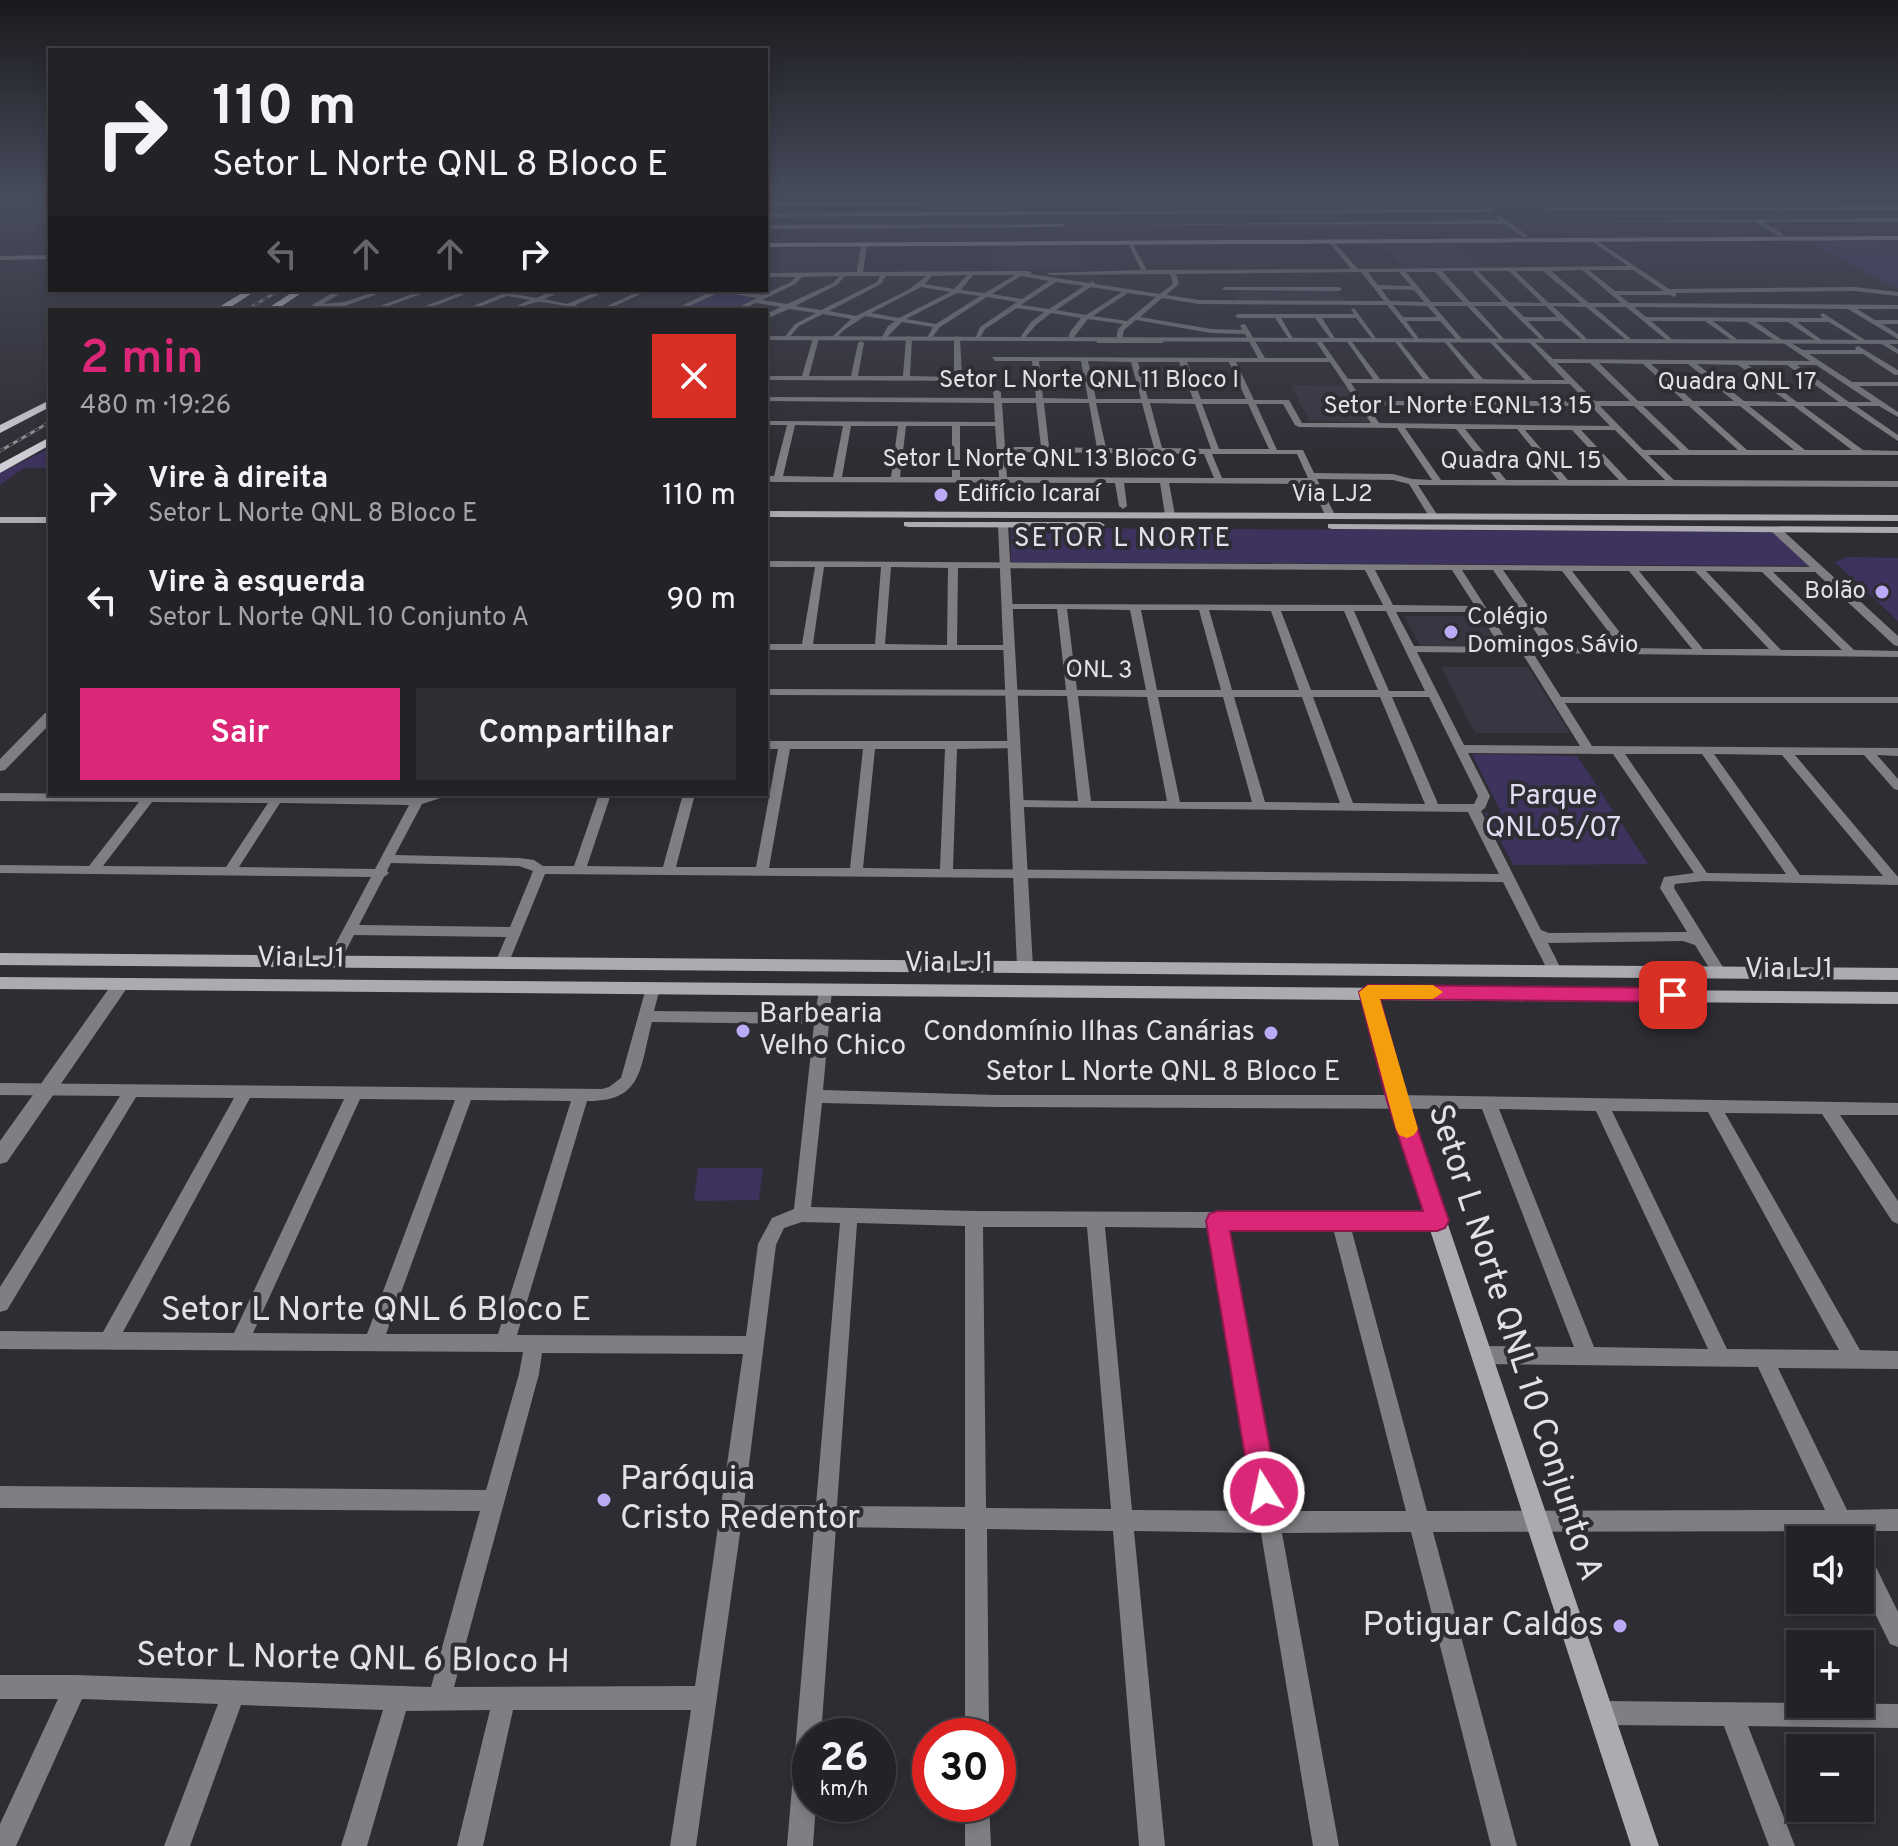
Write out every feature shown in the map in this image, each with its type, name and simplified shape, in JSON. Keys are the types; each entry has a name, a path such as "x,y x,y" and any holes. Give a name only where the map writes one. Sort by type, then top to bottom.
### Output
{"main road":[{"path":"222,308 250,292"},
{"path":"231,303 256,292"},
{"path":"273,308 299,292"},
{"path":"0,430 48,404"},
{"path":"0,469 48,443"},
{"path":"0,509 48,510"},
{"name":"Via LJ2","path":"768,514 826,519 1614,522 1871,518 1898,529"},
{"name":"Via LJ2","path":"843,519 1003,525 1330,515 1601,517 1625,528 1775,529 1885,524 1898,518"},
{"name":"Via LJ2","path":"768,524 826,519"},
{"path":"0,520 48,520"},
{"name":"Via LJ1","path":"0,959 1898,974"},
{"path":"1154,968 1159,970 1161,977 1154,991"},
{"path":"1190,968 1185,971 1184,977 1193,992"},
{"path":"1792,973 1801,977 1804,983 1804,990 1797,996"},
{"path":"1831,973 1825,976 1828,982 1843,996"},
{"name":"Via LJ1","path":"0,983 1898,998"},
{"name":"Setor L Norte QNL 10 Conjunto A","path":"1368,992 1397,1101 1645,1846"}],"street":[{"path":"740,308 791,284"},
{"path":"768,316 835,284"},
{"path":"787,338 797,325 877,284"},
{"path":"885,284 890,285"},
{"path":"883,338 890,327 961,284"},
{"path":"930,338 937,326 1006,284"},
{"path":"977,338 982,328 1043,284"},
{"path":"1083,284 1159,298 1231,303 1898,307"},
{"path":"1071,339 1074,327 1133,284"},
{"path":"1119,339 1119,333 1130,321 1176,284"},
{"path":"1221,284 1263,360"},
{"path":"1259,284 1262,289"},
{"path":"1298,284 1301,289"},
{"path":"1336,284 1376,340"},
{"path":"1373,284 1417,340"},
{"path":"1412,284 1460,340"},
{"path":"1450,284 1502,340"},
{"path":"1488,284 1543,340"},
{"path":"1525,284 1586,341"},
{"path":"1563,284 1630,341"},
{"path":"1602,284 1671,341"},
{"path":"1658,284 1736,341"},
{"path":"834,338 838,331 861,316 919,285 988,295 1089,317 1291,340 1882,342 1898,339"},
{"path":"1022,339 1027,328 1089,286"},
{"path":"900,287 911,289"},
{"path":"1376,287 1415,288"},
{"path":"1491,287 1504,288"},
{"path":"1516,288 1529,288"},
{"path":"1224,289 1339,289"},
{"path":"1609,290 1820,289 1898,294"},
{"path":"1820,289 1898,339"},
{"path":"1782,290 1865,342"},
{"path":"1857,290 1898,313"},
{"path":"312,308 339,292"},
{"path":"312,308 345,304 380,292"},
{"path":"378,308 423,292"},
{"path":"423,308 466,292"},
{"path":"473,292 496,298"},
{"path":"471,308 511,292"},
{"path":"516,308 557,292"},
{"path":"506,294 574,308 602,292"},
{"path":"606,308 642,292"},
{"path":"680,308 716,292"},
{"path":"739,292 763,297"},
{"path":"1830,296 1868,296"},
{"path":"755,301 823,313 937,326"},
{"path":"1189,310 1199,302"},
{"path":"1238,316 1358,316"},
{"path":"1277,316 1291,340"},
{"path":"1317,316 1333,340"},
{"path":"1099,339 1099,342 1161,342 1170,325 1180,317"},
{"path":"1401,319 1441,319"},
{"path":"1523,319 1563,319"},
{"path":"1645,319 1830,320"},
{"path":"1748,320 1898,415"},
{"path":"1789,320 1821,342"},
{"path":"1874,322 1898,322"},
{"path":"768,339 1162,339 1248,336"},
{"path":"805,378 816,338"},
{"path":"906,379 909,338"},
{"path":"957,338 958,379"},
{"path":"995,338 1003,479"},
{"path":"1318,340 1377,426"},
{"path":"1349,340 1378,381"},
{"path":"1397,340 1428,381"},
{"path":"1446,340 1481,382"},
{"path":"1491,340 1531,382"},
{"path":"1530,340 1671,482 1898,484"},
{"path":"1849,342 1898,373"},
{"path":"1882,342 1898,352"},
{"path":"854,378 861,343"},
{"name":"Setor L Norte EQNL 13 15","path":"1258,351 1327,351"},
{"path":"1802,352 1865,352"},
{"name":"Setor L Norte EQNL 13 15","path":"995,359 1333,360"},
{"path":"1035,359 1045,450"},
{"path":"1182,359 1198,401 1219,481"},
{"path":"1084,360 1102,450"},
{"path":"1134,360 1159,451"},
{"path":"1232,360 1274,452"},
{"name":"Quadra QNL 17","path":"1552,361 1820,363"},
{"path":"1593,362 1687,452"},
{"path":"1645,362 1746,453"},
{"path":"1690,362 1803,453"},
{"path":"1789,362 1898,439"},
{"path":"1741,363 1861,453"},
{"path":"768,378 996,379"},
{"path":"811,424 818,378"},
{"path":"888,424 895,379"},
{"path":"1347,381 1572,382"},
{"path":"1852,384 1898,384"},
{"name":"Setor L Norte QNL 11 Bloco I","path":"768,399 1286,402 1299,425"},
{"path":"1363,403 1592,402"},
{"name":"Quadra QNL 17","path":"1592,402 1882,404"},
{"path":"768,423 999,424"},
{"path":"778,479 791,424"},
{"path":"837,479 847,424"},
{"path":"895,479 902,424"},
{"path":"956,424 956,479"},
{"name":"Setor L Norte EQNL 13 15","path":"1299,425 1617,428"},
{"path":"1399,426 1438,482"},
{"path":"1458,426 1503,482"},
{"path":"1519,427 1564,481"},
{"path":"1575,428 1625,482"},
{"path":"1001,449 1300,452 1330,515"},
{"path":"1641,452 1898,453"},
{"name":"Setor L Norte QNL 13 Bloco G","path":"768,479 1219,481 1393,477 1412,482"},
{"path":"1119,481 1123,506"},
{"path":"1164,481 1171,519"},
{"name":"Quadra QNL 15","path":"1412,482 1671,482"},
{"name":"Quadra QNL 15","path":"1412,482 1433,516"},
{"path":"1003,525 1025,967"},
{"path":"1775,529 1898,642"},
{"path":"768,564 1819,569"},
{"path":"807,647 820,564"},
{"path":"880,647 886,564"},
{"path":"952,647 953,565"},
{"path":"1018,804 1259,804 1473,809 1483,805 1484,796 1462,749 1431,694 1368,566"},
{"path":"1455,567 1509,652"},
{"path":"1496,567 1555,652"},
{"path":"1565,568 1630,652"},
{"path":"1632,569 1701,653"},
{"path":"1698,569 1778,653"},
{"path":"1765,569 1851,653"},
{"path":"1008,606 1482,609"},
{"path":"1062,606 1085,804"},
{"path":"1135,607 1174,804"},
{"path":"1203,607 1259,804"},
{"path":"1275,608 1347,805"},
{"path":"1348,608 1433,807"},
{"path":"768,647 1010,648"},
{"path":"1410,649 1898,654"},
{"path":"1527,652 1588,749"},
{"name":"ONL 3","path":"768,692 1431,694"},
{"path":"1558,700 1898,700"},
{"path":"0,767 48,718"},
{"path":"768,745 1014,745"},
{"path":"762,871 785,745"},
{"path":"856,872 869,746"},
{"path":"946,874 951,746"},
{"path":"1462,749 1898,752"},
{"path":"1617,750 1703,877"},
{"path":"1706,751 1796,879"},
{"path":"1786,752 1896,881"},
{"path":"1867,752 1898,786"},
{"path":"39,797 48,786"},
{"path":"0,797 84,796"},
{"path":"139,796 417,801 436,796"},
{"path":"579,871 604,796"},
{"path":"668,871 688,796"},
{"path":"93,869 150,797"},
{"path":"229,872 276,800"},
{"path":"333,962 417,801"},
{"path":"1473,809 1541,938 1555,971"},
{"path":"0,869 229,872 519,862 529,863 540,870 579,871 1509,878"},
{"path":"502,963 540,870"},
{"path":"1719,972 1691,936 1667,884 1677,879 1703,877 1896,881"},
{"path":"352,930 513,932"},
{"path":"1541,938 1691,936"},
{"path":"0,1156 121,984"},
{"path":"0,1089 613,1093 628,1081 648,1016 653,988"},
{"path":"794,1216 813,1096 825,990"},
{"path":"648,1016 821,1019"},
{"path":"0,1304 132,1090"},
{"path":"108,1341 246,1091"},
{"path":"239,1342 355,1092"},
{"path":"373,1343 466,1093"},
{"path":"505,1343 581,1094"},
{"name":"Setor L Norte QNL 8 Bloco E","path":"813,1096 996,1101 1397,1101 1489,1105 1898,1109"},
{"path":"1489,1105 1588,1357"},
{"path":"1601,1105 1721,1356"},
{"path":"1713,1106 1854,1359"},
{"path":"1827,1109 1898,1216"},
{"path":"683,1846 732,1515 767,1244 778,1223 794,1216 1341,1223 1437,1221"},
{"path":"800,1846 849,1217"},
{"path":"974,1219 977,1718"},
{"path":"1095,1220 1152,1846"},
{"path":"1217,1221 1326,1846"},
{"path":"1341,1223 1504,1846"},
{"name":"Setor L Norte QNL 6 Bloco E","path":"0,1340 752,1345"},
{"path":"439,1700 529,1374 534,1344"},
{"path":"1482,1355 1898,1360"},
{"path":"1763,1357 1844,1526"},
{"path":"0,1497 493,1501"},
{"path":"732,1515 1269,1522 1898,1520"},
{"path":"1874,1587 1898,1636"},
{"name":"Setor L Norte QNL 6 Bloco H","path":"0,1687 439,1700 704,1698"},
{"path":"3,1846 75,1687"},
{"path":"177,1846 234,1692"},
{"path":"354,1846 398,1699"},
{"path":"470,1846 504,1700"},
{"path":"1602,1713 1896,1720"},
{"path":"1731,1714 1782,1846"},
{"path":"977,1822 978,1846"}],"shaded area":[{"path":"1335,290 1346,301 1237,301 1232,292"},
{"path":"654,292 710,292 676,308 620,307"},
{"path":"1291,385 1351,386 1375,422 1309,421"},
{"name":"Colégio Domingos Sávio","path":"1404,616 1481,616 1500,649 1421,647"},
{"path":"1441,667 1528,667 1570,733 1475,733"}],"green space":[{"path":"719,292 759,298 739,308 685,308"},
{"path":"48,449 48,468 24,468 0,485 0,473"},
{"path":"1011,528 1774,532 1810,566 1011,562"},
{"name":"Bolão","path":"1847,557 1898,558 1898,621 1835,562"},
{"name":"Parque QNL05/07","path":"1472,754 1577,756 1648,864 1514,865 1484,813 1501,812"},
{"path":"698,1168 763,1168 759,1200 694,1201"}],"railway":[{"path":"249,308 277,292"},
{"path":"0,451 48,423"}],"slow traffic":[{"path":"1407,1129 1368,992 1433,992"}],"place":[{"name":"Edifício Icaraí","path":"941,495"},
{"name":"Bolão","path":"1882,592"},
{"name":"Colégio Domingos Sávio","path":"1451,632"},
{"name":"Barbearia Velho Chico","path":"743,1031"},
{"name":"Condomínio Ilhas Canárias","path":"1271,1033"},
{"name":"Paróquia Cristo Redentor","path":"604,1500"},
{"name":"Potiguar Caldos","path":"1620,1626"}],"district":[{"name":"SETOR L NORTE","path":"1123,539"}],"route":[{"path":"1264,1492 1217,1221 1437,1221 1397,1101 1368,992 1673,995"}]}
